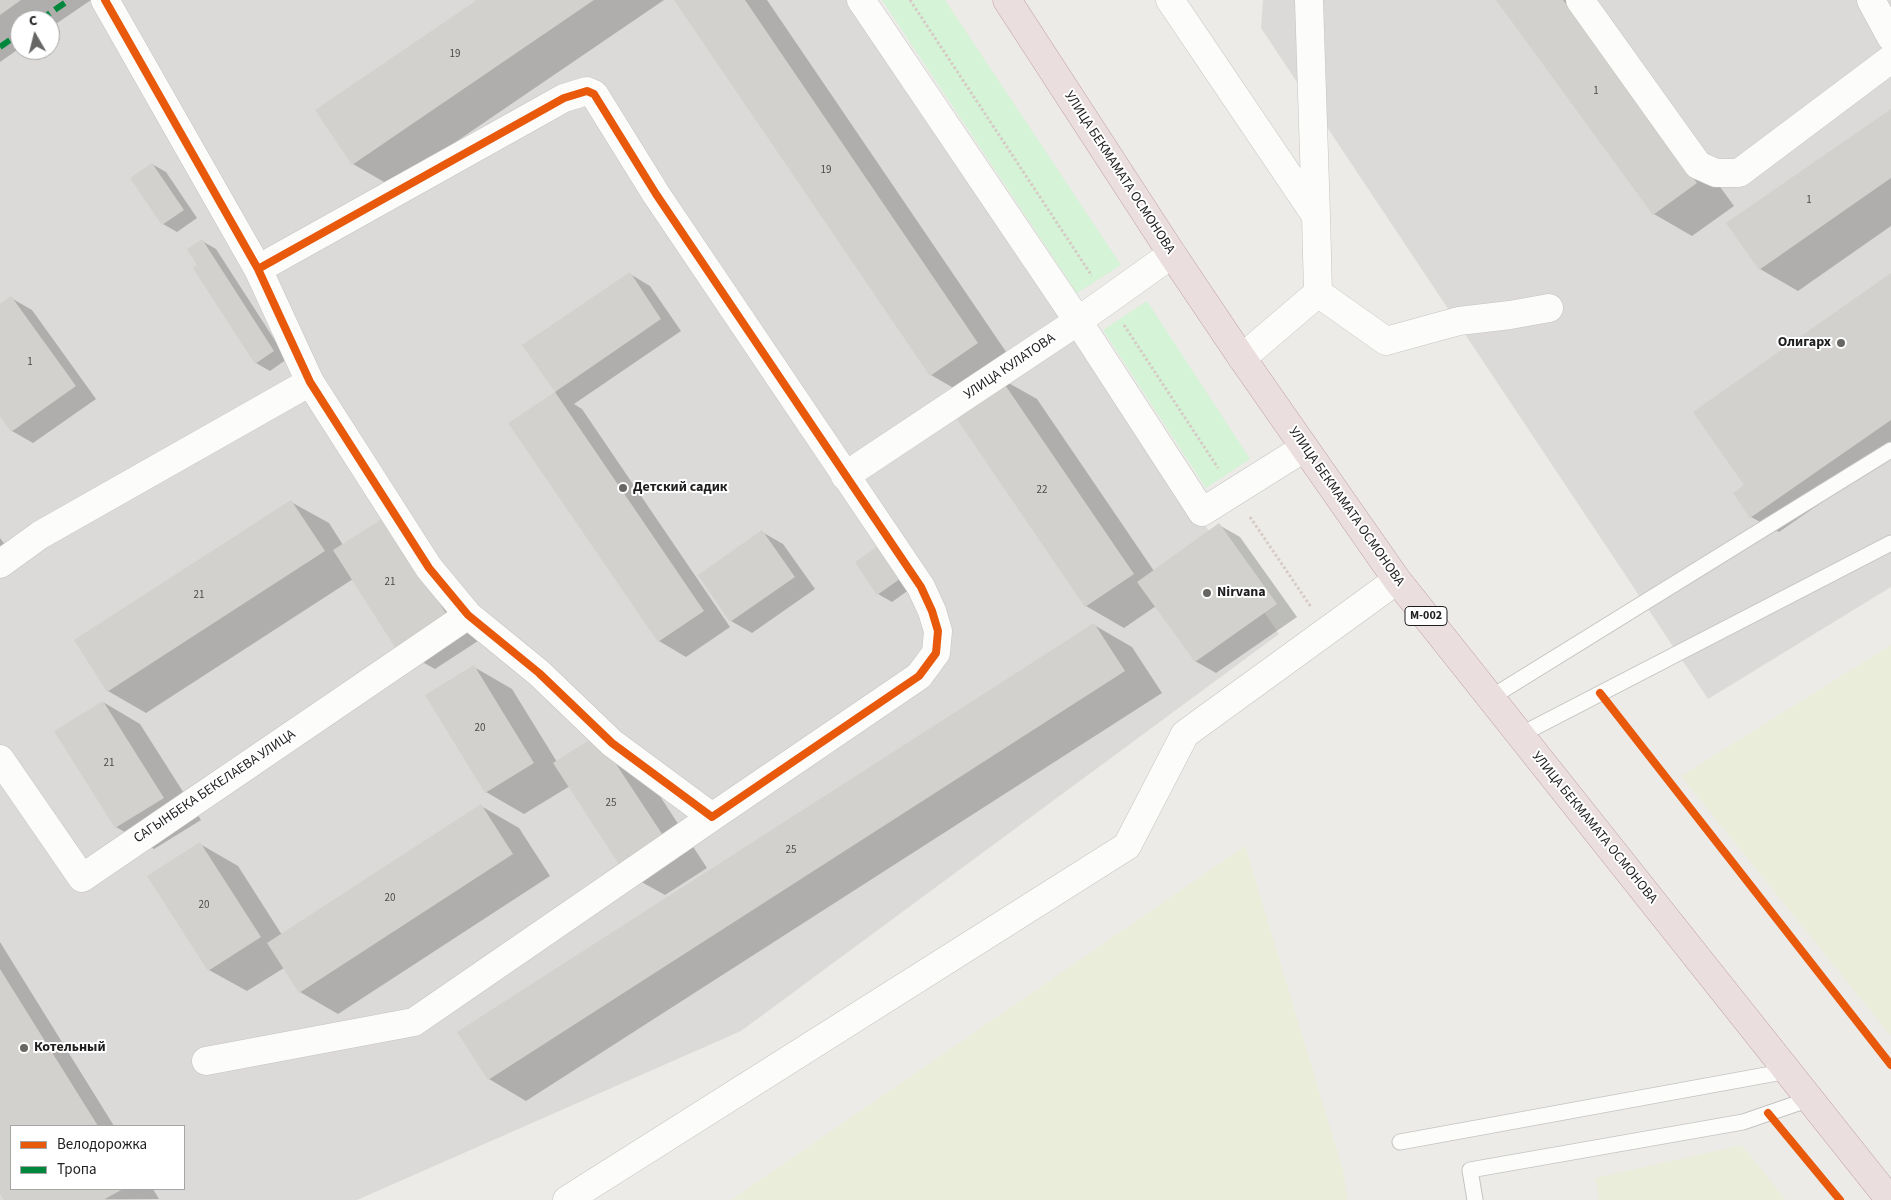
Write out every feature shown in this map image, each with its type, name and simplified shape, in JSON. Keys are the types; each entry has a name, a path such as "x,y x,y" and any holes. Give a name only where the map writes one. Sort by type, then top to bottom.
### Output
{"highway":[{"name":"УЛИЦА БЕКМАМАТА ОСМОНОВА","path":"1007,0 1172,254 1304,448 1397,580 1890,1200"}],"street":[{"path":"105,0 258,269 310,382 429,568 468,615 539,673 612,743 712,817"},
{"path":"861,0 1078,321 1202,512 1304,448"},
{"path":"1170,0 1316,216"},
{"path":"1309,0 1318,293"},
{"path":"1580,0 1698,165 1716,174 1739,173 1891,59"},
{"path":"1871,0 1891,37"},
{"path":"206,1061 414,1022 920,676 936,653 938,631 932,611 921,587 656,194 594,94 587,91 564,98 258,269"},
{"name":"УЛИЦА КУЛАТОВА","path":"845,476 1078,321 1172,254"},
{"path":"1318,293 1386,341 1459,322 1550,308"},
{"path":"1242,358 1318,293"},
{"path":"0,564 40,535 310,382"},
{"path":"567,1200 1127,846 1184,734 1397,580"},
{"name":"САГЫНБЕКА БЕКЕЛАЕВА УЛИЦА","path":"0,759 82,878 468,615"}],"lane":[{"path":"1490,698 1891,450"},
{"path":"1520,735 1891,543"},
{"path":"1400,1142 1788,1071"},
{"path":"1475,1200 1470,1170 1743,1122 1810,1099"}],"shaded area":[{"path":"0,0 847,0 1279,634 741,1031 357,1200 0,1200"},
{"path":"1263,0 1891,0 1891,587 1708,699 1261,28"}],"green space":[{"path":"882,0 945,0 1121,265 1077,293"},
{"path":"1147,301 1250,459 1206,488 1103,330"},
{"path":"1891,645 1891,1036 1681,776"},
{"path":"1245,846 1343,1170 1348,1200 731,1200"},
{"path":"1742,1145 1786,1200 1599,1200 1595,1178"}],"building":[{"path":"0,0 21,0 0,15"},
{"path":"477,0 594,0 352,165 315,110"},
{"path":"674,0 745,0 978,343 930,376"},
{"path":"1496,0 1563,0 1697,183 1653,215"},
{"path":"1891,109 1891,178 1759,270 1726,223"},
{"path":"152,163 184,210 162,225 130,178"},
{"path":"202,239 274,351 255,364 193,268 197,265 187,249"},
{"path":"630,272 661,319 555,392 522,345"},
{"name":"Олигарх","path":"1891,273 1891,420 1750,518 1733,493 1744,485 1693,412"},
{"path":"11,296 76,386 11,432 0,416 0,304"},
{"path":"999,376 1134,574 1085,607 950,409"},
{"path":"555,392 704,611 658,642 508,423"},
{"path":"291,500 325,551 107,692 74,640"},
{"path":"385,517 447,615 396,649 333,550"},
{"name":"Nirvana","path":"1219,523 1277,604 1195,662 1137,582"},
{"path":"762,530 795,577 730,622 698,575"},
{"path":"878,546 900,579 877,595 855,562"},
{"path":"1094,623 1125,671 488,1080 457,1032"},
{"path":"474,665 534,763 485,793 425,695"},
{"path":"103,701 164,798 115,828 54,731"},
{"path":"597,735 670,846 626,875 553,763"},
{"path":"481,804 513,854 299,993 267,943"},
{"path":"200,842 261,937 208,971 147,876"},
{"name":"Котельный","path":"0,969 97,1125 10,1125 10,1190 121,1190 103,1200 4,1200 0,1194"}],"marked path":[{"path":"54,10 69,0"},
{"path":"0,47 10,40"}],"cycle path":[{"path":"105,0 258,269 310,382 429,568 468,615 539,673 612,743 712,817 919,676 936,653 938,631 932,611 921,587 656,194 594,94 587,91 564,98 258,269"},
{"path":"1600,693 1891,1065"},
{"path":"1768,1113 1840,1200"}],"place":[{"name":"Олигарх","path":"1841,343"},
{"name":"Детский садик","path":"623,488"},
{"name":"Nirvana","path":"1207,593"},
{"name":"Котельный","path":"24,1048"}]}
